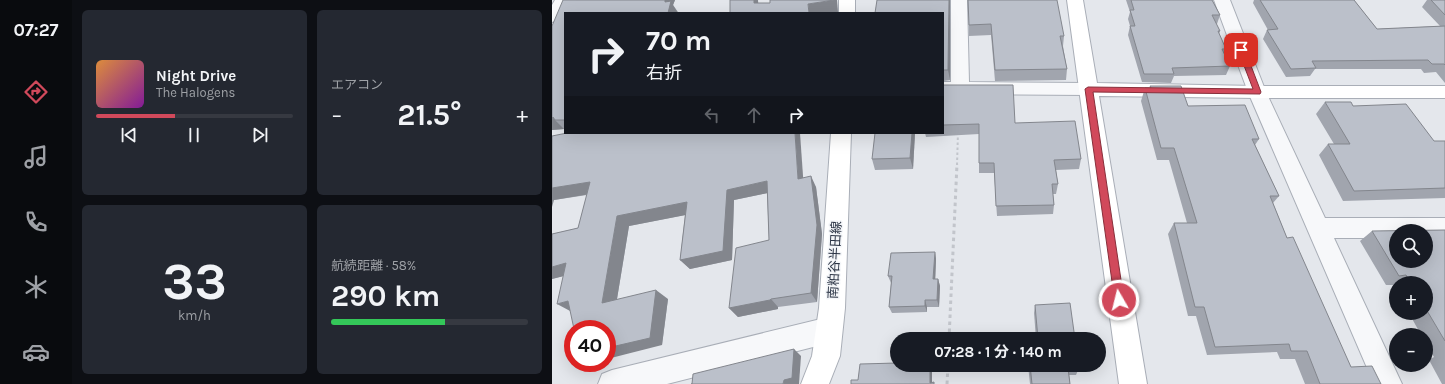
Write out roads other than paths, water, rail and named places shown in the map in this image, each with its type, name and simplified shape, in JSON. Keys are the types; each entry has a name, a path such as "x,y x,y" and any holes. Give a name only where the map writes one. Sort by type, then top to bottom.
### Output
{"street":[{"path":"552,17 563,0"},
{"path":"847,12 848,0"},
{"path":"959,0 952,88 1258,92 1445,92"},
{"path":"1075,0 1133,384"},
{"path":"1222,0 1258,92 1388,384"},
{"name":"南粕谷半田線","path":"815,384 826,356 832,308 841,134"},
{"path":"1319,228 1445,228"},
{"path":"612,384 829,330"}]}
